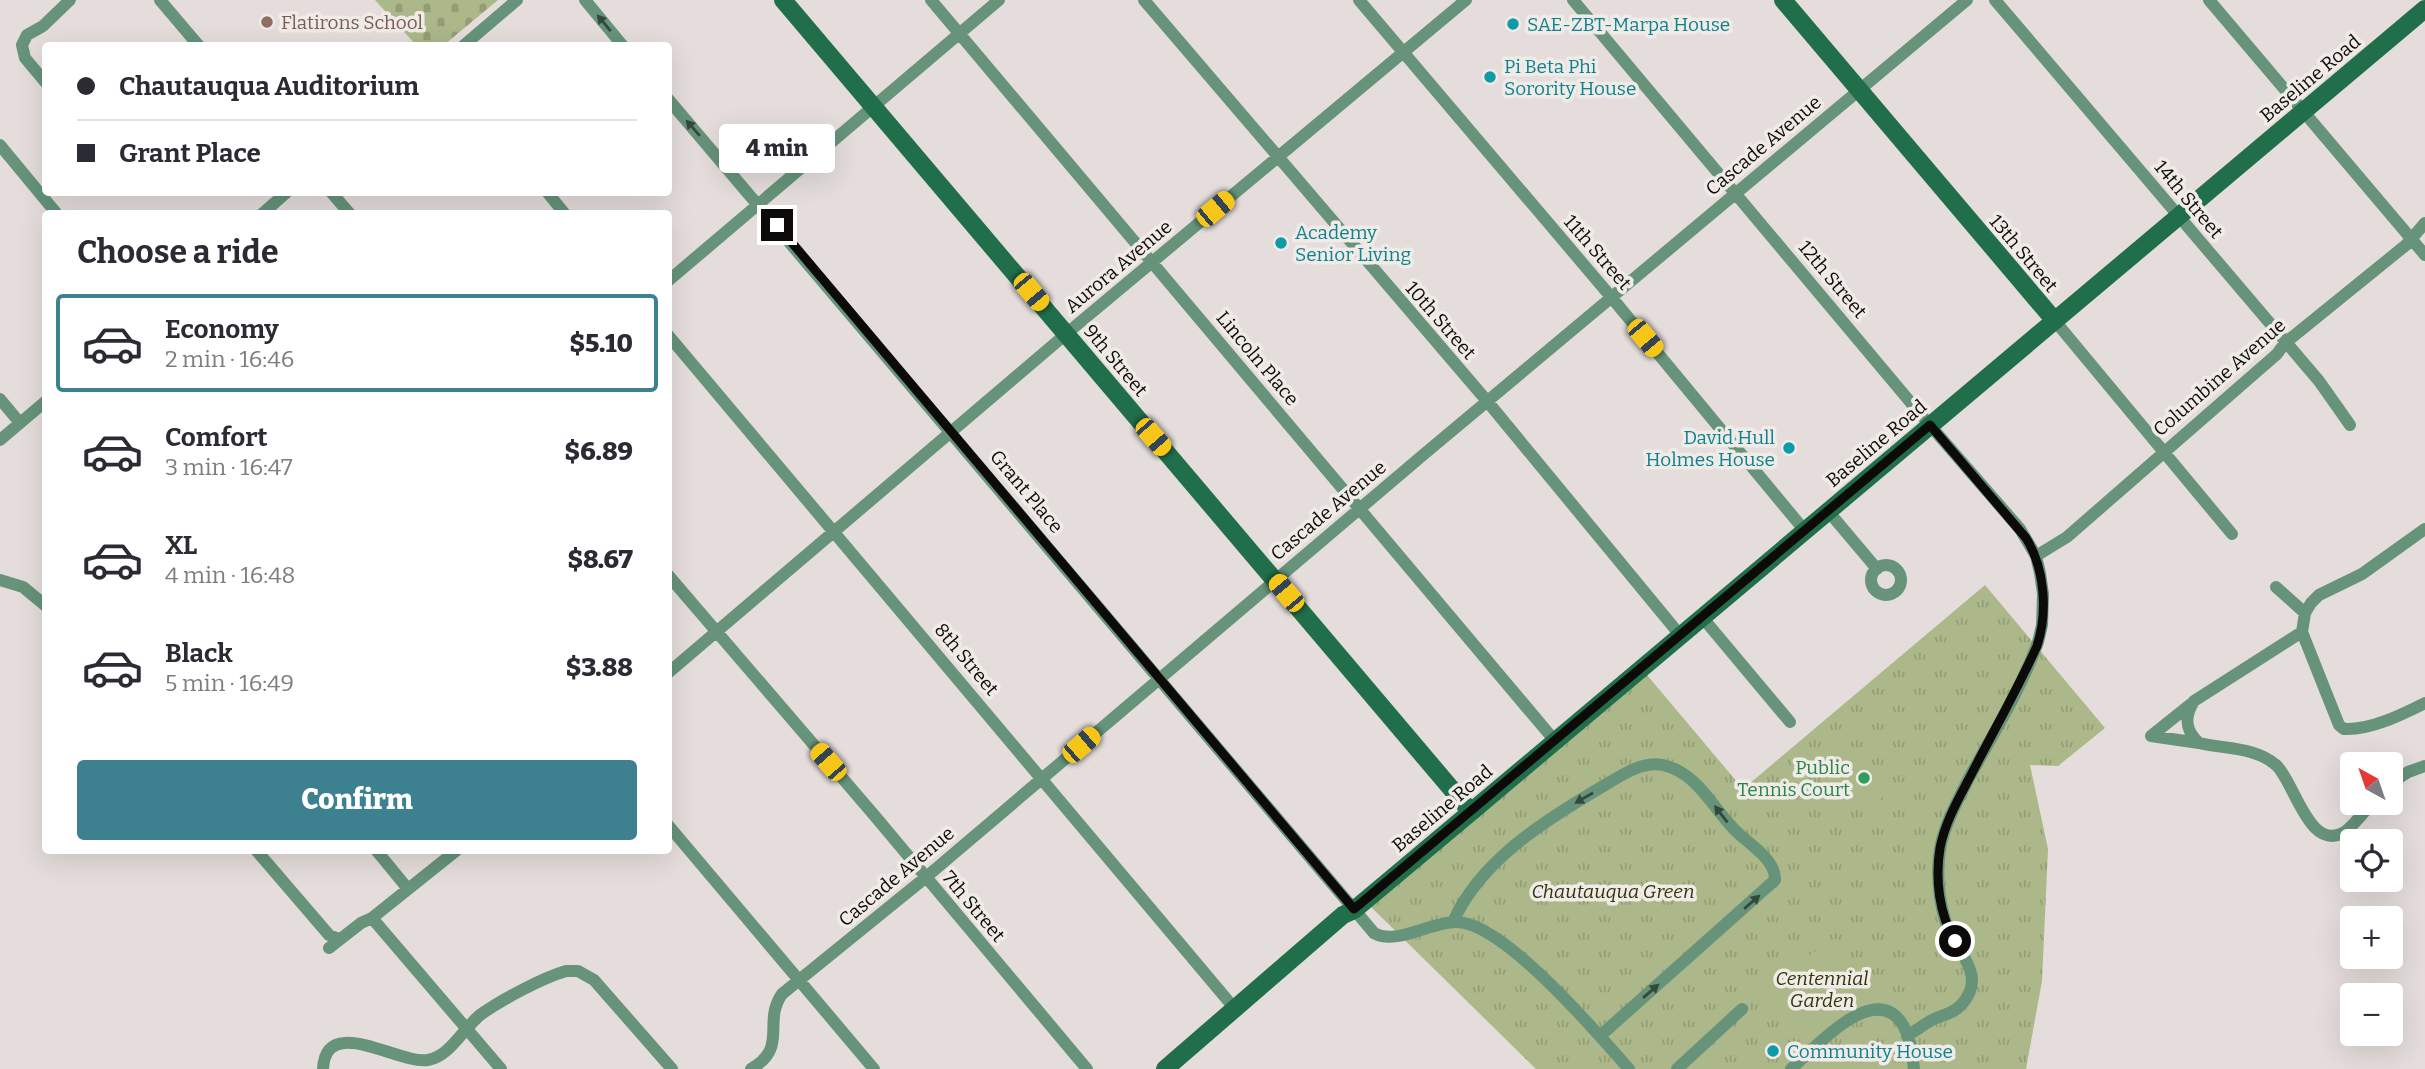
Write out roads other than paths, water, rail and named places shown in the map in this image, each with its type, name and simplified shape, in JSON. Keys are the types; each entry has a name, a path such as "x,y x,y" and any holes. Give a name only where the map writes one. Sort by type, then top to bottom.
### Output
{"street":[{"path":"42,78 25,58 22,45 27,35 43,26 70,0"},
{"path":"160,0 194,42"},
{"path":"468,42 517,0"},
{"path":"585,0 620,42"},
{"name":"9th Street","path":"783,0 1471,812"},
{"name":"Lincoln Place","path":"931,0 1555,741"},
{"path":"672,278 999,0"},
{"name":"10th Street","path":"1144,0 1487,401 1680,635"},
{"name":"11th Street","path":"1359,0 1805,531"},
{"name":"Aurora Avenue","path":"672,670 1066,334 1466,0"},
{"name":"12th Street","path":"1573,0 2020,529 2036,556 2043,594 2042,625 2037,646 1963,790 1940,847 1939,877 1943,913 1970,966 1972,988 1964,1003 1952,1013 1931,1021 1907,1036"},
{"name":"13th Street","path":"1783,0 2232,534"},
{"name":"Cascade Avenue","path":"751,1069 764,1062 772,1049 775,1004 782,994 925,878 1735,192 1967,0"},
{"name":"14th Street","path":"1996,0 2319,381 2350,425"},
{"path":"2209,0 2425,255"},
{"path":"2420,0 2425,7"},
{"name":"Baseline Road","path":"1165,1069 1343,915 1354,909 1471,812 2425,7"},
{"name":"Grant Place","path":"672,104 953,432 1374,933 1384,937 1453,922"},
{"path":"3,153 41,186"},
{"path":"267,210 282,196"},
{"path":"334,196 347,210"},
{"path":"550,196 562,210"},
{"name":"Columbine Avenue","path":"2036,556 2067,537 2277,354 2286,343 2411,239 2425,223"},
{"name":"8th Street","path":"672,340 1235,1009"},
{"path":"0,399 20,423"},
{"path":"0,440 42,404"},
{"path":"1828,511 1877,569"},
{"path":"2425,529 2362,574 2319,595 2305,613 2302,632 2339,725 2344,730 2357,730 2409,712 2425,703"},
{"path":"0,580 23,587 42,603"},
{"name":"7th Street","path":"672,580 866,805 1087,1069"},
{"path":"2276,587 2305,613"},
{"path":"1702,617 1790,722"},
{"path":"2302,632 2193,701 2151,736 2249,751 2267,758 2285,776 2310,824 2318,831 2329,835 2346,831 2360,816"},
{"path":"2193,701 2186,720 2192,737 2199,743"},
{"path":"1600,1036 1770,886 1775,875 1769,862 1730,825 1701,789 1689,778 1669,767 1647,765 1619,777 1526,836 1498,861 1471,891 1453,922 1470,924 1500,939 1559,993 1629,1069"},
{"path":"2403,775 2425,766"},
{"path":"672,830 874,1069"},
{"path":"259,854 334,943 372,918 452,854"},
{"path":"379,854 408,889"},
{"path":"372,918 501,1069"},
{"path":"323,1069 326,1055 339,1044 352,1042 415,1060 435,1058 493,1007 557,974 578,971 605,990 672,1069"},
{"path":"1677,1069 1742,1009"},
{"path":"1794,1068 1851,1018 1865,1010 1878,1009 1891,1014 1902,1024 1914,1069"}],"place":[{"name":"Flatirons School","path":"267,22"},
{"name":"SAE-ZBT-Marpa House","path":"1513,24"},
{"name":"Pi Beta Phi Sorority House","path":"1490,77"},
{"name":"Academy Senior Living","path":"1281,243"},
{"name":"David Hull Holmes House","path":"1789,448"},
{"name":"Public Tennis Court","path":"1864,778"},
{"name":"Community House","path":"1773,1051"}],"park label":[{"name":"Chautauqua Green","path":"1613,891"},
{"name":"Centennial Garden","path":"1822,989"}]}
